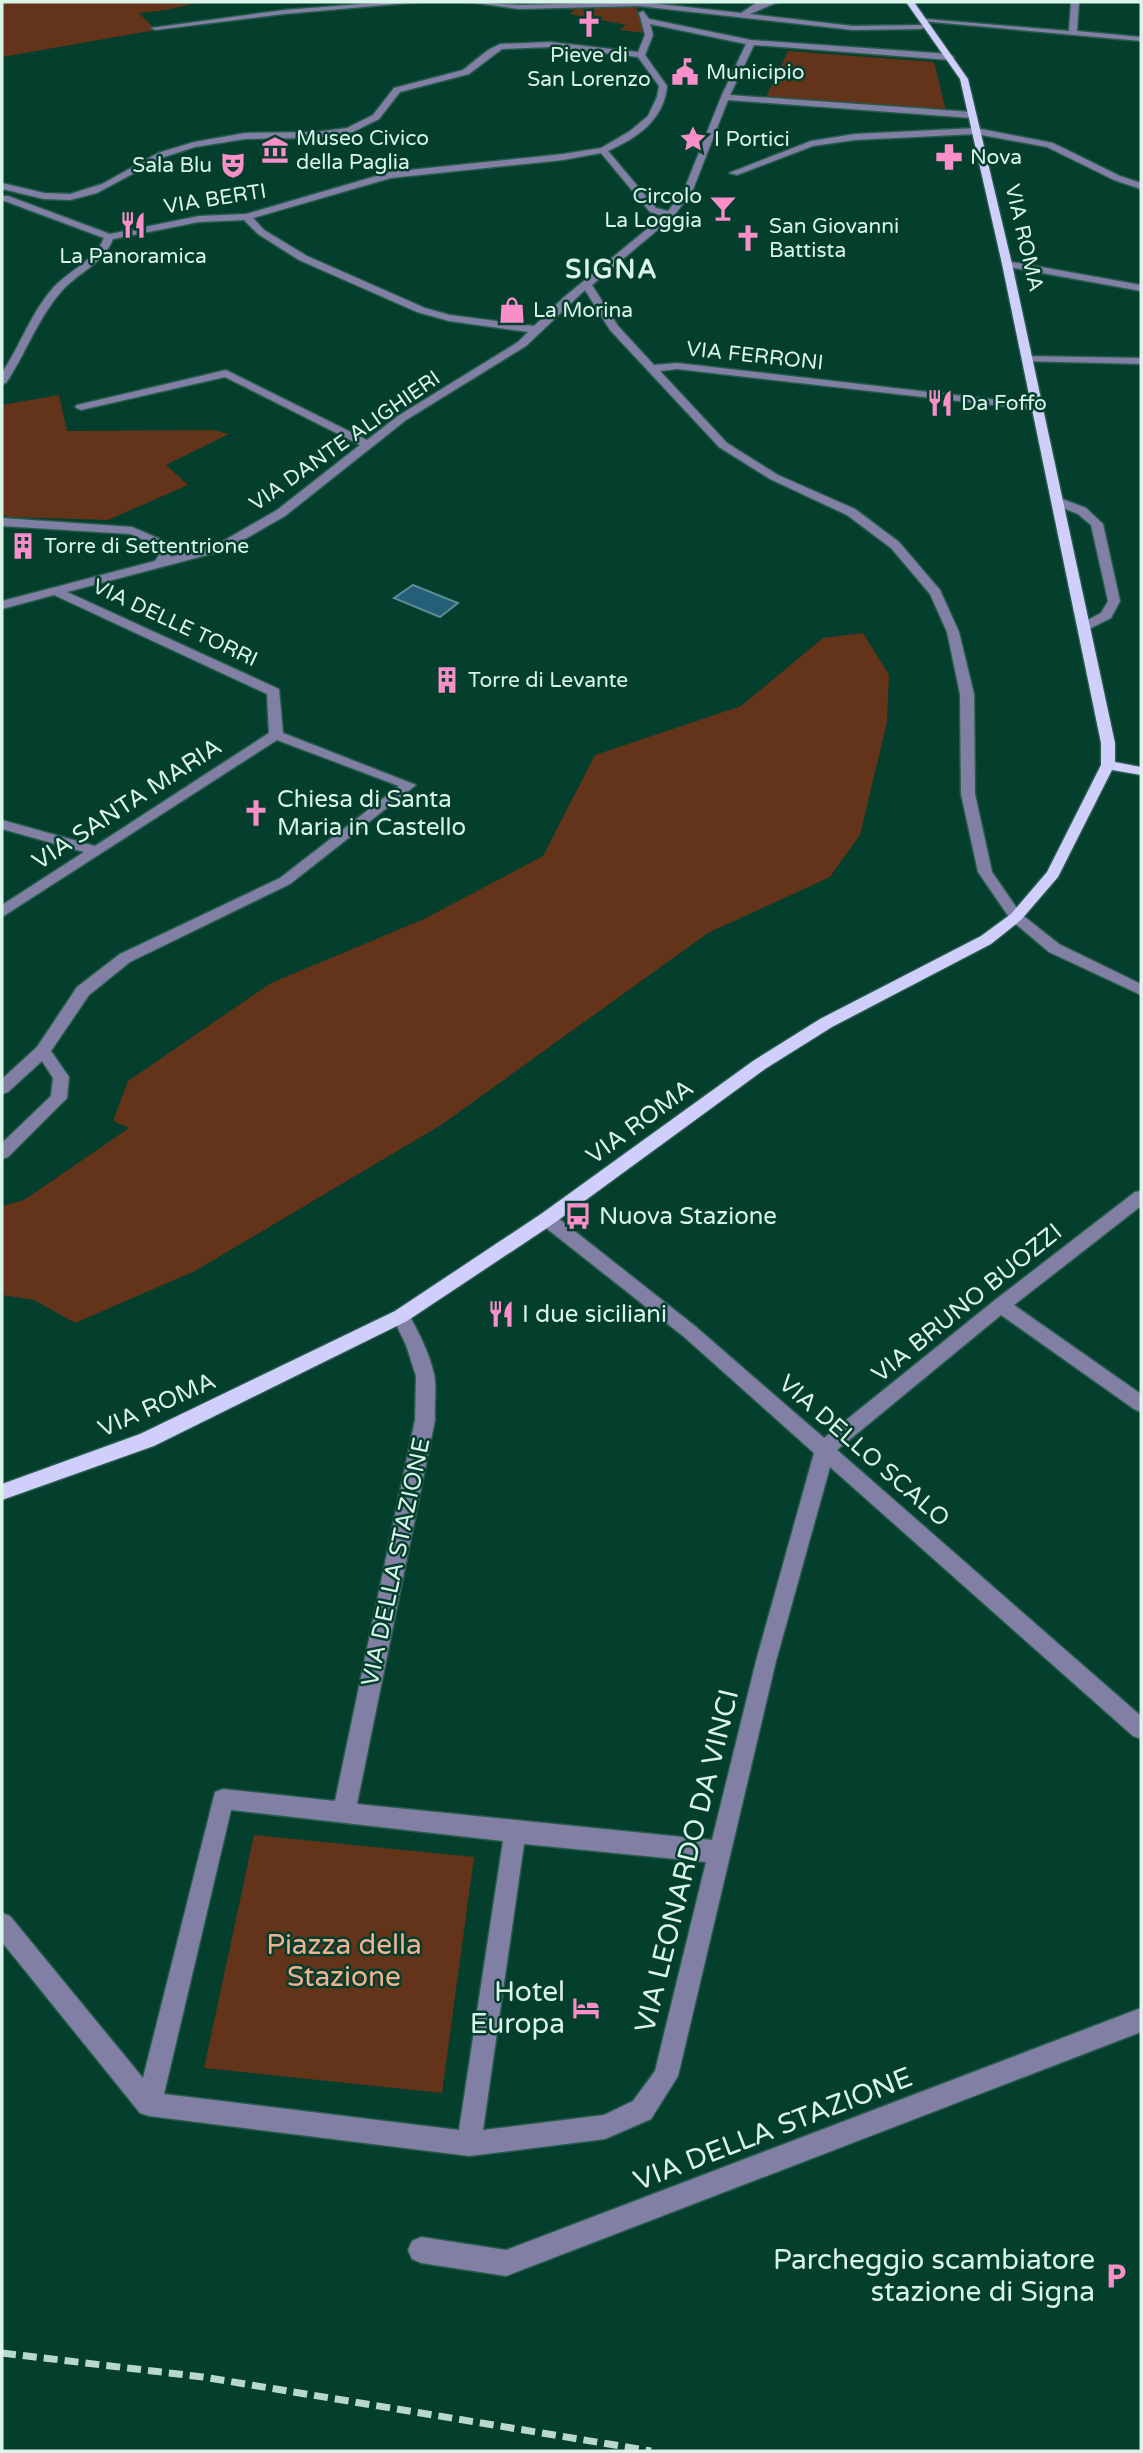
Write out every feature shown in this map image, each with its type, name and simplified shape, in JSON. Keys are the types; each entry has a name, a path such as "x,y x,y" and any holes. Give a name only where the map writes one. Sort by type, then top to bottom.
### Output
{"main road":[{"name":"VIA ROMA","path":"2,1492 147,1440 401,1316 547,1219 759,1065 826,1023 986,940 1016,917 1053,874 1108,765 1108,743 1007,264 964,79 910,2"},
{"path":"1108,765 1141,771"}],"street":[{"path":"155,29 351,4 415,2"},
{"path":"473,2 519,7 638,3 869,29 923,24 1141,39"},
{"path":"747,2 759,5"},
{"path":"742,16 759,5 774,2"},
{"path":"1073,34 1075,2"},
{"path":"2,186 50,197 73,197 111,182 162,154 191,145 231,137 330,134 364,125 377,118 397,90 468,71 481,62 491,50 501,47 535,45 642,55 649,35 647,21 638,3"},
{"path":"647,21 751,42 950,57"},
{"path":"807,48 820,25"},
{"name":"VIA DANTE ALIGHIERI","path":"2,605 222,547 281,513 401,418 523,344 558,308 670,215 691,188 725,97 751,42"},
{"name":"VIA BERTI","path":"109,237 198,219 246,217 390,175 563,158 603,150 622,142 651,119 660,103 663,86 642,55"},
{"path":"725,97 972,115"},
{"path":"734,173 811,144 855,137 976,131 1050,145 1117,178 1141,186"},
{"path":"603,150 653,210 670,215"},
{"path":"2,197 109,237 97,258 73,274 57,290 2,381"},
{"path":"246,217 261,232 303,258 421,310 449,318 538,330"},
{"path":"1007,264 1141,288"},
{"path":"587,285 614,328 723,445 774,477 851,512 895,545 936,593 953,632 967,694 968,794 985,873 1016,917 1054,948 1141,990"},
{"path":"1027,359 1141,361"},
{"name":"VIA FERRONI","path":"654,368 677,366 1037,407"},
{"path":"81,407 226,373 367,444"},
{"path":"1057,501 1082,511 1097,524 1114,601 1106,615 1083,628"},
{"path":"2,522 132,531 170,548 160,562"},
{"name":"VIA DELLE TORRI","path":"58,592 274,692 276,735"},
{"path":"2,1088 43,1051 83,991 125,958 285,881 409,785 276,735"},
{"name":"VIA SANTA MARIA","path":"2,912 276,735"},
{"path":"2,824 97,851"},
{"path":"2,1153 59,1098 61,1077 43,1051"},
{"name":"VIA BRUNO BUOZZI","path":"825,1449 1001,1305 1141,1197"},
{"name":"VIA DELLO SCALO","path":"547,1219 689,1331 1141,1729"},
{"path":"1001,1305 1141,1404"},
{"name":"VIA DELLA STAZIONE","path":"344,1812 425,1420 425,1376 415,1345 401,1316"},
{"name":"VIA LEONARDO DA VINCI","path":"469,2144 605,2127 642,2110 666,2076 766,1661 825,1449"},
{"path":"149,2105 223,1799 719,1852"},
{"path":"2,1924 149,2105 469,2144 515,1832"},
{"name":"VIA DELLA STAZIONE","path":"421,2250 506,2263 1141,2020"}],"green space":[{"path":"2,2 201,2 139,13 156,30 2,57"},
{"path":"630,6 637,9 645,33 619,30 626,25 570,14 575,10 556,8"},
{"path":"788,51 934,62 946,111 766,97"},
{"path":"59,395 67,431 214,430 229,434 166,465 188,485 108,520 8,517 2,514 2,405"},
{"path":"863,633 889,675 887,722 860,835 830,877 708,933 441,1125 195,1271 75,1323 34,1300 2,1295 2,1206 24,1200 129,1128 113,1121 128,1081 271,983 424,919 543,856 595,755 741,706 823,638"},
{"name":"Piazza della Stazione","path":"254,1835 474,1857 442,2093 204,2068"}],"water":[{"path":"413,585 458,603 440,617 394,598"}],"railway":[{"path":"2,2353 203,2377 651,2451"}],"place":[{"name":"Pieve di San Lorenzo","path":"589,24"},
{"name":"Municipio","path":"685,72"},
{"name":"I Portici","path":"693,139"},
{"name":"Museo Civico della Paglia","path":"275,150"},
{"name":"Nova","path":"949,157"},
{"name":"Sala Blu","path":"233,165"},
{"name":"Circolo La Loggia","path":"723,208"},
{"name":"La Panoramica","path":"133,225"},
{"name":"San Giovanni Battista","path":"748,238"},
{"name":"La Morina","path":"512,310"},
{"name":"Da Foffo","path":"940,403"},
{"name":"Torre di Settentrione","path":"23,546"},
{"name":"Torre di Levante","path":"447,680"},
{"name":"Chiesa di Santa Maria in Castello","path":"256,813"},
{"name":"Nuova Stazione","path":"578,1216"},
{"name":"I due siciliani","path":"501,1314"},
{"name":"Hotel Europa","path":"586,2008"},
{"name":"Parcheggio scambiatore stazione di Signa","path":"1116,2276"}],"district":[{"name":"SIGNA","path":"612,269"}]}
